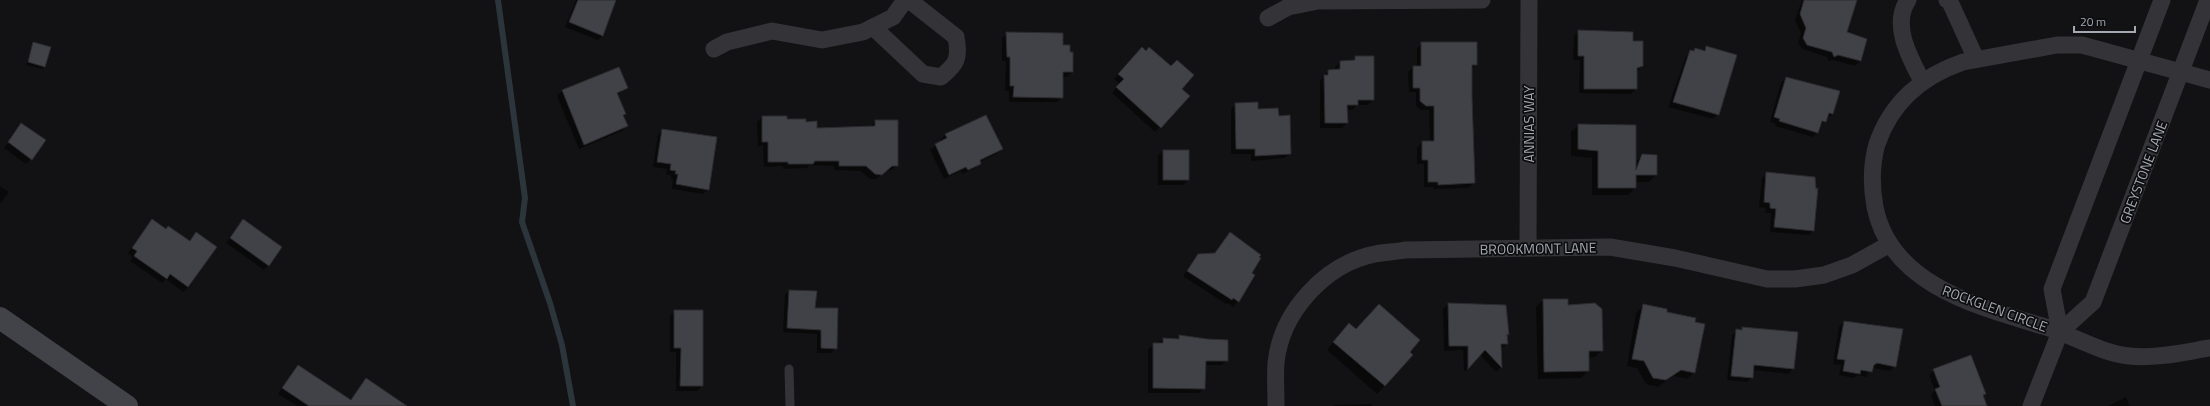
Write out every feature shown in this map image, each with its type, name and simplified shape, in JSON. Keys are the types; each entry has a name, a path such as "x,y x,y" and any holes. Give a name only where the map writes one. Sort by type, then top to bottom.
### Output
{"main road":[{"path":"0,318 127,406"}],"street":[{"path":"714,49 727,42 772,31 822,40 863,32 893,17 905,0"},
{"path":"873,27 923,74 941,77 954,66 959,53 956,37 909,0"},
{"path":"1268,18 1288,7 1318,1 1482,0"},
{"name":"ANNIAS WAY","path":"1528,248 1529,0"},
{"path":"1908,0 1902,9 1902,34 1911,59 1922,81"},
{"path":"1947,0 1950,2 1976,59"},
{"path":"2060,332 2052,289 2162,0"},
{"name":"GREYSTONE LANE","path":"2031,406 2060,332 2093,302 2182,72 2208,0"},
{"name":"ROCKGLEN CIRCLE","path":"2210,80 2082,45 2057,45 1976,59 1948,66 1922,81 1895,108 1883,127 1873,156 1871,187 1877,217 1890,244 1908,266 1931,284 2008,316 2060,332 2104,350 2129,356 2154,355 2210,348"},
{"name":"BROOKMONT LANE","path":"1276,406 1276,362 1284,333 1298,305 1320,282 1345,264 1374,254 1405,250 1610,247 1675,258 1766,279 1796,279 1824,275 1852,265 1890,244"}],"lane":[{"path":"789,369 790,406"}],"building":[{"path":"578,0 616,0 603,36 569,22"},
{"path":"1804,0 1857,0 1847,32 1867,39 1861,61 1838,55 1834,57 1832,52 1807,45 1803,38 1806,28 1800,14"},
{"path":"1578,30 1633,32 1633,41 1643,41 1643,66 1637,68 1637,89 1584,89 1584,56 1578,56"},
{"path":"1006,32 1063,33 1063,45 1070,45 1070,52 1073,52 1073,72 1063,72 1063,98 1013,97 1014,86 1010,86 1010,57 1007,57"},
{"path":"33,42 51,47 45,67 28,62"},
{"path":"1421,42 1477,42 1477,65 1472,65 1475,183 1438,185 1438,182 1428,182 1428,160 1422,160 1422,141 1434,141 1434,106 1426,106 1420,101 1420,88 1413,88 1413,66 1421,66"},
{"path":"1706,46 1737,55 1719,115 1673,102 1690,50 1694,51 1695,48 1705,51"},
{"path":"1142,47 1146,51 1149,47 1171,66 1177,60 1194,75 1182,89 1190,96 1161,128 1116,87 1124,79 1118,74"},
{"path":"1355,56 1374,56 1374,100 1358,100 1358,105 1347,105 1348,123 1325,123 1324,75 1328,75 1328,70 1340,69 1340,61 1355,60"},
{"path":"619,67 628,88 617,93 626,114 623,115 628,126 584,145 562,90"},
{"path":"1786,77 1840,91 1833,114 1829,113 1826,122 1822,121 1818,133 1779,121 1780,119 1774,117"},
{"path":"1258,102 1258,109 1278,108 1279,116 1290,115 1291,154 1255,156 1255,149 1236,149 1235,103"},
{"path":"986,115 1003,149 980,160 981,164 968,170 966,167 949,175 935,144 947,138 945,134"},
{"path":"762,116 787,116 787,119 806,119 806,122 817,121 817,128 875,126 875,120 898,120 898,166 892,166 882,175 875,174 866,166 839,166 839,161 815,161 813,164 768,162 768,142 762,142"},
{"path":"21,123 46,140 32,160 8,142"},
{"path":"1578,124 1636,125 1636,170 1642,154 1657,155 1657,175 1636,175 1636,188 1598,188 1598,151 1578,149"},
{"path":"662,129 717,137 709,190 676,184 678,174 675,174 676,171 670,170 671,164 657,162"},
{"path":"1163,150 1189,150 1189,180 1163,180"},
{"path":"1766,172 1815,177 1816,189 1818,188 1814,231 1774,227 1776,209 1770,208 1770,203 1764,202"},
{"path":"152,219 166,229 168,226 190,241 196,232 217,247 188,287 170,274 167,279 134,256 137,251 132,248"},
{"path":"243,219 282,247 269,266 230,238"},
{"path":"1230,232 1261,255 1259,257 1261,258 1252,273 1255,275 1239,302 1233,298 1232,300 1187,271 1198,254 1215,253"},
{"path":"789,290 817,291 815,308 838,308 837,349 821,348 821,330 787,328"},
{"path":"1543,299 1568,299 1568,305 1595,303 1602,309 1603,351 1589,351 1589,371 1544,372"},
{"path":"1448,303 1506,305 1509,335 1507,334 1508,344 1501,344 1502,368 1485,350 1468,369 1468,346 1449,346"},
{"path":"1379,304 1420,340 1410,352 1413,355 1385,386 1333,342 1349,323 1356,329"},
{"path":"1643,304 1667,309 1667,312 1696,318 1695,322 1705,324 1695,373 1681,370 1666,380 1653,378 1644,361 1632,359"},
{"path":"674,310 703,310 703,386 680,386 681,348 674,348"},
{"path":"1844,321 1903,329 1896,367 1877,363 1874,365 1872,372 1861,370 1860,374 1843,371 1845,360 1837,359"},
{"path":"1742,327 1798,332 1794,369 1754,365 1753,378 1731,376 1736,329 1742,330"},
{"path":"1179,335 1228,340 1228,361 1206,361 1205,389 1153,388 1153,343 1163,343 1163,338 1179,339"},
{"path":"1971,355 1986,394 1983,395 1987,406 1942,406 1935,389 1940,387 1933,369"},
{"path":"298,365 351,400 366,378 407,406 309,406 282,388"}],"waterway":[{"path":"498,0 525,198 522,222 550,303 562,345 573,406"}]}
